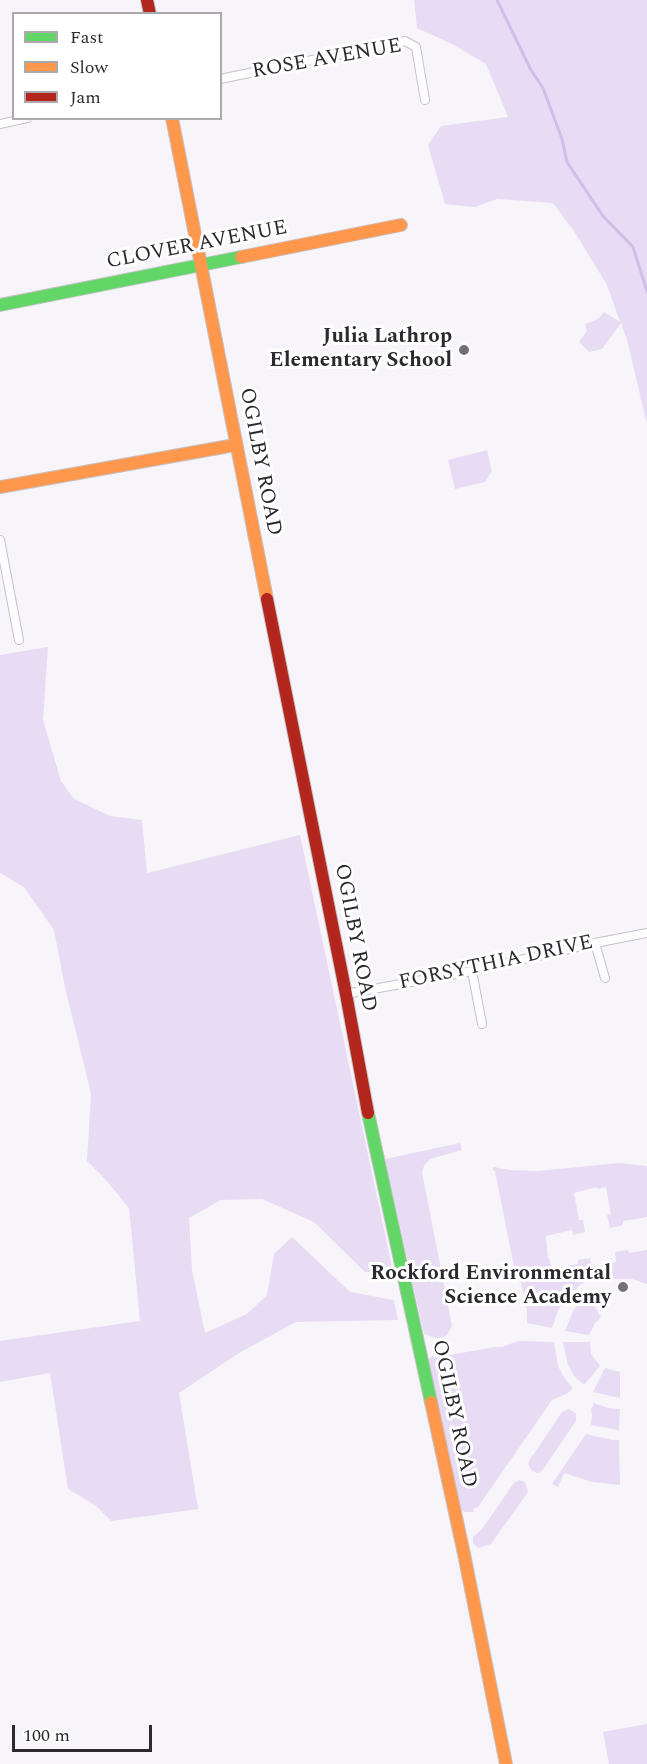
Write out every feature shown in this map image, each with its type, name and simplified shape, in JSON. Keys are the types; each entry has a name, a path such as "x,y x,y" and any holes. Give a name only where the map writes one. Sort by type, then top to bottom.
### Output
{"street":[{"name":"ROSE AVENUE","path":"222,79 405,41 416,47 425,100"},
{"path":"0,124 18,120"},
{"name":"OGILBY ROAD","path":"172,120 235,445 346,994 365,1101 459,1531 506,1764"},
{"name":"CLOVER AVENUE","path":"0,305 401,225"},
{"path":"0,487 235,445"},
{"path":"0,540 19,640"},
{"name":"FORSYTHIA DRIVE","path":"346,994 472,971 647,933"},
{"path":"595,943 605,978"},
{"path":"472,971 482,1024"}],"shaded area":[{"path":"414,0 647,0 647,424 621,323 602,349 589,352 579,342 587,331 585,324 598,319 604,312 620,322 607,285 574,231 553,203 497,199 475,207 445,204 428,145 441,126 508,117 486,64 452,44 417,28"},
{"path":"487,450 492,471 485,482 455,489 448,460"},
{"path":"48,647 43,720 61,781 74,799 110,816 142,820 147,873 300,835 393,1272 365,1272 314,1222 262,1199 221,1200 189,1218 192,1270 205,1333 247,1314 267,1295 274,1254 292,1237 350,1292 394,1300 398,1320 296,1322 239,1353 179,1393 198,1509 111,1521 95,1505 68,1489 50,1373 0,1382 0,1341 140,1321 129,1208 87,1161 91,1094 65,987 54,930 24,887 0,873 0,655"},
{"path":"460,1143 462,1150 430,1159 422,1172 452,1326 447,1335 439,1339 424,1334 385,1159"},
{"path":"619,1163 647,1166 647,1217 623,1221 623,1225 610,1228 607,1215 611,1214 606,1187 574,1193 579,1220 583,1220 585,1232 573,1235 572,1230 546,1236 548,1258 552,1269 578,1264 578,1260 590,1258 594,1277 580,1285 568,1296 558,1310 552,1328 527,1323 527,1310 519,1274 515,1272 495,1171 492,1170 494,1167 538,1171"},
{"path":"628,1250 629,1253 647,1250 647,1284 632,1279 610,1279 607,1264 616,1262 615,1252"},
{"path":"588,1295 601,1317 589,1335 565,1331 574,1309"},
{"path":"518,1341 554,1342 558,1366 573,1388 568,1393 552,1400 478,1507 473,1509 474,1512 465,1512 459,1508 427,1361 433,1355 434,1358 502,1347"},
{"path":"563,1342 590,1342 591,1354 600,1366 584,1385 575,1377 568,1365"},
{"path":"605,1368 620,1372 620,1398 593,1392"},
{"path":"594,1403 620,1409 619,1430 591,1425 591,1410"},
{"path":"569,1409 576,1413 576,1421 542,1471 538,1473 532,1471 528,1464 529,1461 562,1412"},
{"path":"586,1434 619,1440 620,1485 592,1482 564,1473 558,1487 552,1484"},
{"path":"519,1480 525,1482 528,1492 491,1544 478,1548 473,1543 473,1537 482,1529 514,1483"},
{"path":"647,1724 647,1764 609,1764 603,1732"}],"waterway":[{"path":"497,0 531,70 543,88 562,139 567,162 603,216 633,247 647,291"}],"traffic: fast":[{"path":"0,305 241,257"},
{"path":"368,1113 431,1402"}],"traffic: slow":[{"path":"172,120 267,599"},
{"path":"241,257 401,225"},
{"path":"0,487 235,445"},
{"path":"431,1402 506,1764"}],"traffic: jam":[{"path":"147,0 150,12"},
{"path":"267,599 368,1113"}],"place":[{"name":"Julia Lathrop Elementary School","path":"464,350"},
{"name":"Rockford Environmental Science Academy","path":"623,1287"}]}
